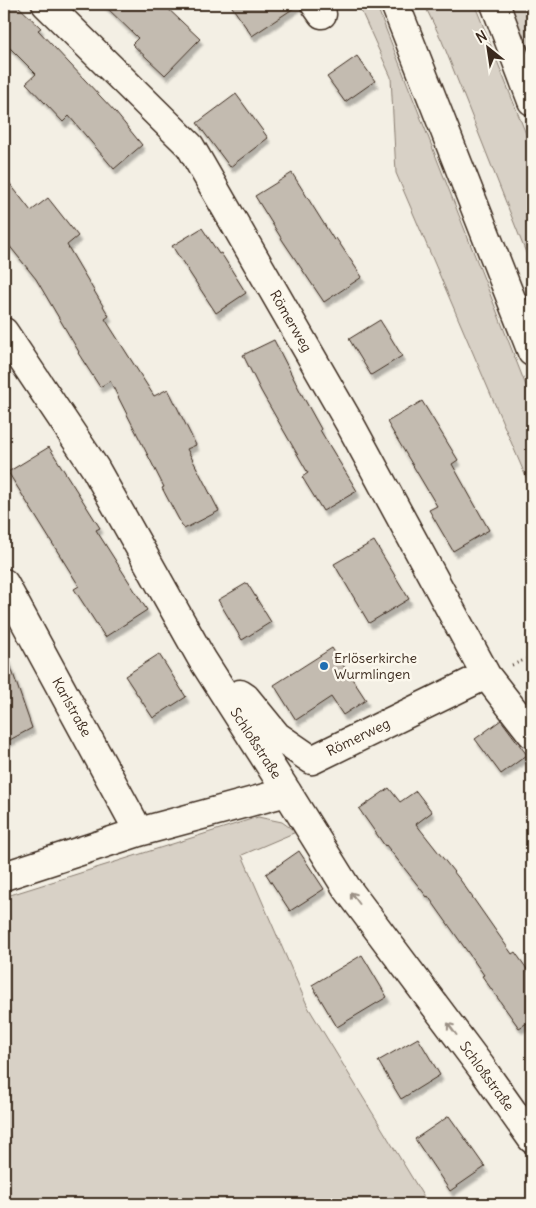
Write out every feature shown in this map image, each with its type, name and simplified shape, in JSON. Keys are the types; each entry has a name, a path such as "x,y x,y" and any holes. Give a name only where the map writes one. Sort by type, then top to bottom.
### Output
{"street":[{"name":"Römerweg","path":"46,4 190,146 350,424 486,675 532,734"},
{"path":"395,4 532,352"},
{"path":"495,4 532,101"},
{"name":"Schloßstraße","path":"4,332 95,468 202,659 346,887 481,1067 532,1139"},
{"name":"Karlstraße","path":"4,583 139,832"},
{"name":"Römerweg","path":"202,659 246,698 277,736 312,760 486,675"},
{"path":"4,876 139,832 287,792"}],"shaded area":[{"path":"358,4 376,4 532,401 532,491 396,173 391,77"},
{"path":"424,4 474,4 478,13 532,149 532,268 442,41"},
{"path":"506,4 532,4 532,69"},
{"path":"258,817 282,822 296,832 242,855 308,1007 428,1204 12,1204 4,1179 4,897"}],"building":[{"path":"4,4 16,4 41,28 38,30 116,113 142,145 114,169 69,116 63,122 26,83 36,74 4,42"},
{"path":"103,4 163,4 200,39 165,75 132,44 138,38"},
{"path":"230,4 300,4 252,36"},
{"path":"357,56 375,81 345,102 327,77"},
{"path":"236,94 268,138 230,167 197,123"},
{"path":"292,173 334,240 336,238 362,277 324,302 255,196"},
{"path":"4,176 31,211 48,198 78,236 67,245 109,316 105,319 154,396 168,389 196,445 187,449 219,511 184,529 110,381 100,387 78,353 36,279 4,239"},
{"path":"202,228 219,254 221,253 246,293 216,313 172,246"},
{"path":"380,320 402,356 371,375 349,339"},
{"path":"274,340 320,430 357,491 323,511 302,477 308,473 261,391 243,355"},
{"path":"422,401 458,460 452,464 489,530 453,551 429,510 437,506 387,422"},
{"path":"49,447 100,528 96,530 147,610 105,637 74,589 79,586 8,472"},
{"path":"374,541 409,599 369,623 334,564"},
{"path":"247,583 271,622 242,640 218,600"},
{"name":"Erlöserkirche Wurmlingen","path":"332,648 366,700 343,715 331,697 296,720 274,685"},
{"path":"159,654 186,697 153,718 125,676"},
{"path":"7,656 32,728 4,743 4,657"},
{"path":"501,720 527,755 501,774 475,739"},
{"path":"389,788 400,802 416,791 432,812 416,824 461,881 512,954 515,952 532,976 532,1020 519,1028 428,896 385,846 359,809"},
{"path":"299,851 324,889 290,911 266,874"},
{"path":"362,955 387,997 337,1027 312,985"},
{"path":"418,1038 440,1075 401,1099 378,1061"},
{"path":"449,1116 485,1167 450,1191 415,1139"}],"place":[{"name":"Erlöserkirche Wurmlingen","path":"324,666"}]}
